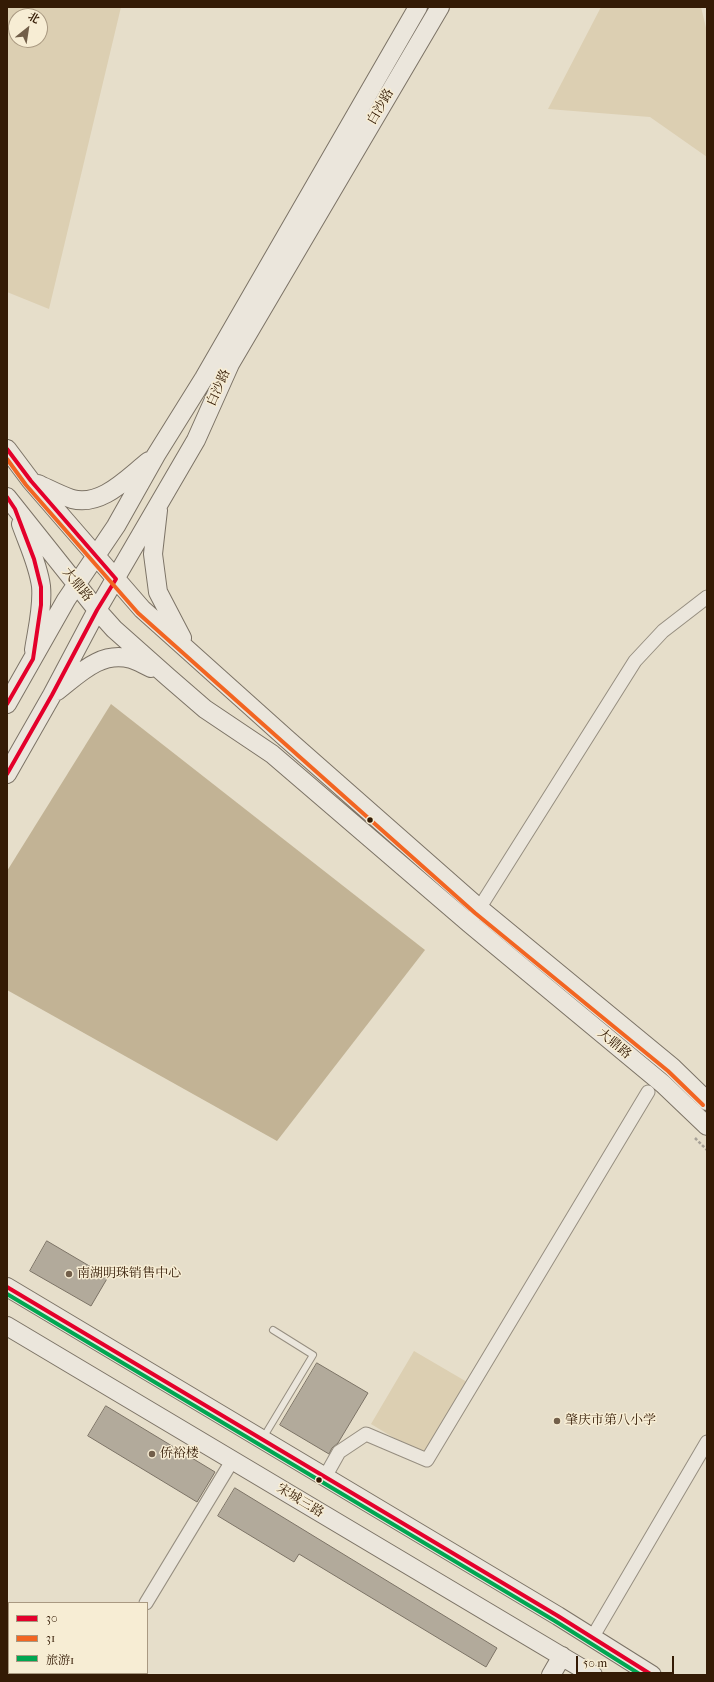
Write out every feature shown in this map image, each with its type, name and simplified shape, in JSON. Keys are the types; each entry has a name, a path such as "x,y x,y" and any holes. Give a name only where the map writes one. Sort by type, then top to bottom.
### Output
{"main road":[{"name":"白沙路","path":"7,704 76,584 116,526 156,455 204,378 426,8"},
{"name":"白沙路","path":"7,774 52,695 97,610 196,440 230,364 426,8"},
{"name":"大鼎路","path":"7,448 31,481 142,608 479,908 672,1067 707,1101"},
{"path":"31,481 73,499 87,500 101,497 156,455"},
{"path":"159,502 153,554 158,592 186,648"},
{"path":"11,503 34,560 41,587 33,659"},
{"name":"大鼎路","path":"11,503 97,610 114,628 168,677 205,709 272,754 470,924 663,1084 707,1126"},
{"path":"52,695 92,664 104,659 117,657 130,659 168,677"},
{"path":"7,1287 652,1675"},
{"name":"宋城三路","path":"7,1326 566,1664 593,1675"},
{"path":"551,1675 566,1664"}],"street":[{"path":"470,924 634,662 663,631 707,597"},
{"path":"325,1477 339,1452 366,1434 427,1460 648,1092"},
{"path":"592,1638 707,1442"},
{"path":"147,1602 232,1461"}],"lane":[{"path":"262,1440 313,1355 273,1330"}],"shaded area":[{"path":"7,7 121,7 49,309 7,292"},
{"path":"601,7 701,7 707,32 707,157 650,117 548,109"},
{"path":"111,704 425,950 277,1141 7,990 7,871"},
{"path":"414,1351 467,1382 424,1456 371,1424"}],"building":[{"name":"南湖明珠销售中心","path":"47,1241 108,1277 91,1306 30,1271"},
{"path":"317,1363 368,1393 338,1443 332,1448 329,1454 280,1425"},
{"name":"侨裕楼","path":"106,1406 215,1472 197,1502 88,1436"},
{"path":"235,1488 497,1648 486,1667 299,1554 294,1562 218,1516"}],"transit line":[{"name":"30","path":"7,449 31,481 116,579 97,610 52,695 7,774"},
{"name":"31","path":"7,459 26,485 138,613 475,913 668,1071 703,1105"},
{"name":"30","path":"7,497 15,509 34,559 41,587 41,605 33,659 7,704"},
{"name":"30","path":"7,1287 558,1616 652,1675"},
{"name":"旅游1","path":"7,1294 555,1621 641,1675"}],"place":[{"name":"南湖明珠销售中心","path":"69,1274"},
{"name":"肇庆市第八小学","path":"557,1421"},
{"name":"侨裕楼","path":"152,1454"}]}
